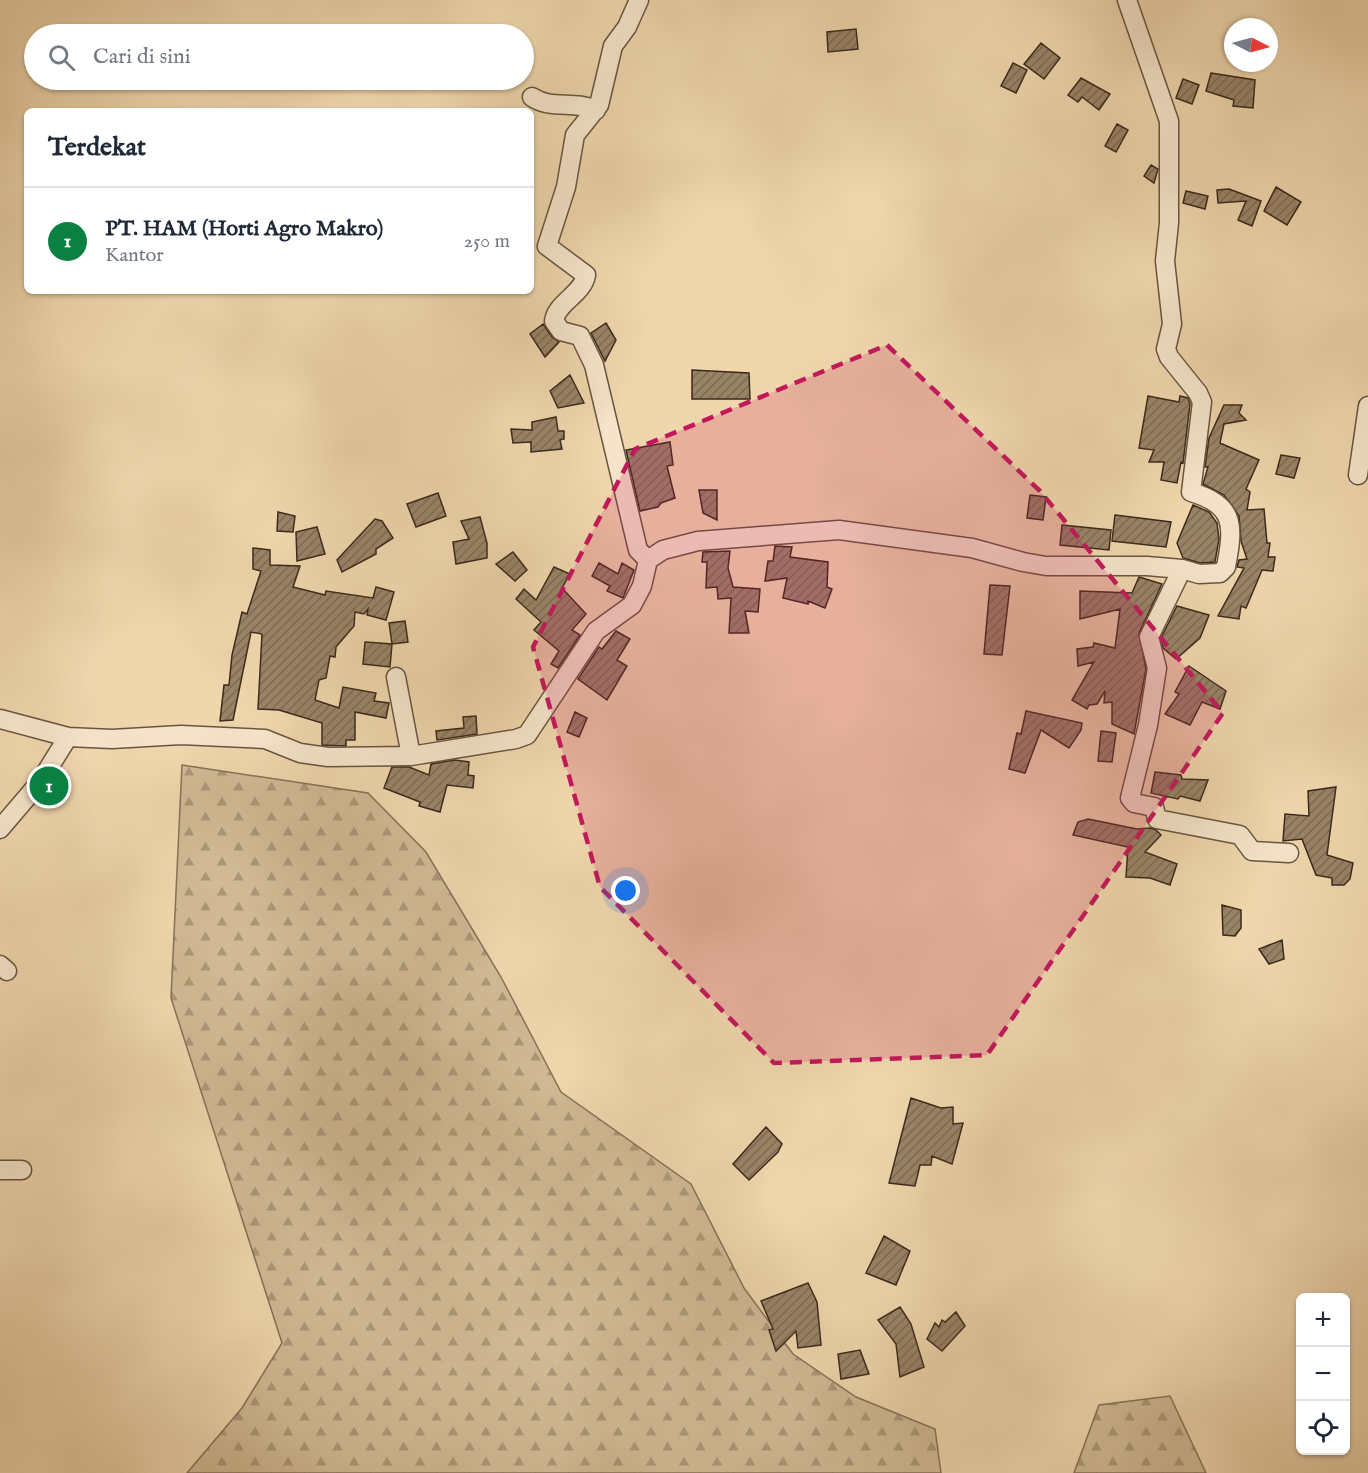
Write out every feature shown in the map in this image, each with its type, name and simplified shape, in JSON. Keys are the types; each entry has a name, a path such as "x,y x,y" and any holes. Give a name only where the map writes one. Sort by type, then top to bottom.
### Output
{"street":[{"path":"639,0 627,27 613,46 596,110 575,135 566,187 547,246 584,272 585,279 558,311 554,321 565,333 580,336 594,365 638,550 648,560"},
{"path":"0,719 68,737 236,736 265,739 300,753 328,757 411,756 526,735 596,631 609,619 632,605 642,586 648,560 663,550 698,541 839,530 972,548 1046,566 1147,566 1182,569 1199,574 1220,573 1226,567 1230,520 1223,506 1211,498 1191,492 1202,402 1198,393 1169,357 1166,349 1172,324 1165,261 1169,223 1169,121 1127,0"},
{"path":"532,97 546,104 574,103 596,110"},
{"path":"1358,475 1368,406"},
{"path":"1182,569 1149,637 1157,668 1148,725 1130,798 1134,802 1154,807 1157,819 1240,835 1252,851 1289,853"},
{"path":"396,676 411,756"},
{"path":"0,829 40,782 68,737"},
{"path":"0,1170 22,1170"}],"highlighted area":[{"path":"887,345 1040,491 1223,713 987,1055 774,1063 600,887 533,647 635,449"}],"green space":[{"path":"182,765 368,793 426,852 501,977 561,1092 691,1184 744,1288 793,1354 856,1397 935,1429 941,1473 187,1473 242,1408 282,1343 171,998"},
{"path":"1170,1396 1206,1473 1074,1473 1099,1405"}],"building":[{"path":"856,29 858,49 828,52 827,32"},
{"path":"1041,43 1060,58 1044,79 1024,64"},
{"path":"1013,63 1027,70 1016,93 1001,86"},
{"path":"1211,73 1255,80 1253,108 1233,106 1234,100 1206,91"},
{"path":"1081,78 1110,94 1099,110 1082,97 1078,102 1068,95"},
{"path":"1183,79 1199,85 1192,104 1176,98"},
{"path":"1117,124 1128,130 1116,152 1105,146"},
{"path":"1151,165 1158,169 1154,183 1144,176"},
{"path":"1276,187 1301,202 1287,225 1264,211"},
{"path":"1229,189 1261,201 1252,226 1238,220 1246,201 1218,203 1217,190"},
{"path":"1186,191 1208,196 1205,209 1183,203"},
{"path":"606,323 616,340 605,361 591,333"},
{"path":"543,324 552,337 559,342 545,357 530,334"},
{"path":"692,370 749,373 750,399 692,399"},
{"path":"570,375 584,403 558,408 550,391"},
{"path":"1148,396 1179,402 1180,396 1188,398 1190,404 1183,463 1181,462 1177,483 1161,480 1164,462 1149,462 1154,450 1139,448"},
{"path":"1224,405 1242,405 1239,413 1246,420 1224,424 1220,443 1259,460 1246,489 1250,492 1247,510 1264,509 1267,543 1270,543 1268,557 1275,557 1273,571 1262,570 1246,608 1241,606 1239,619 1218,616 1244,568 1237,567 1239,560 1247,559 1241,541 1239,516 1224,495 1203,484 1208,467 1205,467 1209,438"},
{"path":"556,417 558,431 564,431 564,439 560,440 562,449 531,452 531,442 513,443 511,429 532,430 532,422"},
{"path":"670,442 673,465 667,466 675,498 661,503 658,507 640,511 626,450"},
{"path":"1281,455 1300,458 1294,478 1276,474"},
{"path":"699,490 717,490 717,520 703,513"},
{"path":"438,493 446,516 416,527 407,504"},
{"path":"1030,495 1046,497 1043,520 1027,518"},
{"path":"1193,505 1209,512 1217,523 1219,539 1215,562 1200,563 1183,558 1177,543"},
{"path":"278,512 295,516 293,532 277,531"},
{"path":"1115,515 1171,522 1166,547 1112,541"},
{"path":"480,517 487,543 487,558 456,564 453,542 469,539 461,521"},
{"path":"375,519 382,521 393,538 376,549 376,554 342,572 337,560"},
{"path":"1062,525 1111,530 1109,550 1060,545"},
{"path":"317,527 325,554 297,561 296,532"},
{"path":"775,546 792,547 790,557 828,562 827,587 832,589 825,608 808,601 808,604 783,598 787,578 765,581 768,561 773,561"},
{"path":"253,548 270,550 270,565 300,566 293,587 325,595 326,591 373,598 376,587 394,592 386,620 367,615 368,609 364,614 355,612 354,626 336,647 335,657 330,656 326,678 319,680 315,700 339,708 343,687 376,693 374,701 389,703 386,718 355,712 355,740 346,740 346,746 322,745 322,723 279,710 258,709 262,634 251,632 233,720 220,721 224,685 229,685 232,655 242,612 247,614 261,571 253,569"},
{"path":"730,551 728,568 733,587 760,589 758,612 745,611 749,633 729,633 731,598 718,599 717,587 706,588 707,562 702,562 703,552"},
{"path":"513,552 527,570 515,581 496,564"},
{"path":"599,563 618,574 622,563 634,570 623,598 607,591 610,586 592,576"},
{"path":"554,567 570,574 562,588 586,614 572,630 580,635 558,668 551,664 559,651 534,630 541,622 516,599 524,589 536,600"},
{"path":"1139,577 1162,584 1139,633 1146,669 1134,734 1112,724 1112,702 1104,703 1105,691 1097,704 1089,705 1087,709 1072,700 1094,662 1078,666 1077,649 1093,647 1094,643 1115,648 1120,609 1080,619 1080,591 1132,593"},
{"path":"990,585 1010,586 1002,655 984,654"},
{"path":"1177,606 1209,615 1200,638 1176,659 1163,648 1161,638"},
{"path":"405,621 408,642 392,644 389,623"},
{"path":"616,631 630,639 617,660 627,666 607,700 578,679 599,647 602,649"},
{"path":"365,642 392,644 390,667 363,664"},
{"path":"1189,666 1226,691 1220,709 1202,702 1190,725 1165,714 1179,694 1175,692"},
{"path":"1026,711 1082,723 1081,730 1069,748 1041,730 1025,773 1009,769 1017,733 1021,734"},
{"path":"575,712 587,718 579,737 567,732"},
{"path":"476,716 477,734 437,740 436,731 464,728 463,717"},
{"path":"1101,731 1116,733 1112,762 1098,761"},
{"path":"455,760 469,762 468,775 474,776 473,788 447,785 440,812 419,806 420,802 384,788 392,767 409,767 429,775 431,764"},
{"path":"1155,772 1181,775 1182,779 1208,780 1200,801 1180,796 1178,799 1151,793"},
{"path":"1336,787 1327,855 1353,863 1350,879 1344,885 1332,885 1332,878 1316,875 1302,839 1283,841 1285,814 1309,816 1308,791"},
{"path":"1088,819 1137,829 1156,830 1161,835 1145,852 1177,864 1170,885 1150,878 1126,877 1128,847 1073,835 1078,822"},
{"path":"1222,905 1241,910 1241,928 1235,936 1223,935"},
{"path":"1282,940 1284,959 1269,964 1259,949"},
{"path":"911,1098 941,1108 953,1107 953,1124 963,1123 952,1164 932,1156 931,1165 920,1165 915,1186 889,1183"},
{"path":"766,1127 782,1144 778,1152 749,1180 733,1164"},
{"path":"884,1236 910,1251 896,1285 866,1273"},
{"path":"808,1283 817,1302 821,1345 798,1348 796,1331 776,1351 769,1330 773,1329 761,1301"},
{"path":"900,1307 911,1324 924,1367 900,1377 896,1344 878,1320"},
{"path":"956,1312 965,1326 942,1351 927,1339 935,1323 939,1327 942,1320 945,1322"},
{"path":"860,1350 869,1374 841,1379 838,1354"}],"place":[{"name":"PT. HAM (Horti Agro Makro)","path":"49,786"}]}
